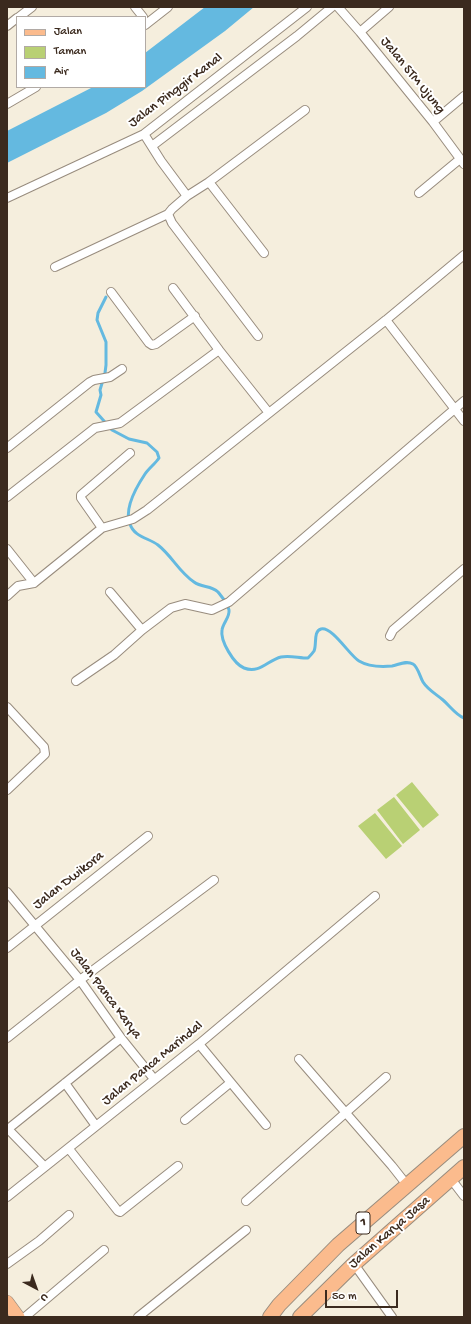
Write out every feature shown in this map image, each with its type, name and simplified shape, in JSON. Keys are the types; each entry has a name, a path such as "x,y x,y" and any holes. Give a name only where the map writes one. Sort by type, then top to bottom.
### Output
{"highway":[{"name":"Jalan Karya Jasa","path":"270,1317 279,1305 338,1245 464,1136"},
{"name":"Jalan Karya Jasa","path":"300,1317 354,1264 464,1168"}],"main road":[{"path":"7,1302 18,1317"}],"street":[{"path":"21,16 32,7"},
{"path":"135,7 141,16"},
{"path":"146,20 168,7"},
{"name":"Jalan Pinggir Kanal","path":"7,198 144,134 307,7"},
{"path":"152,146 297,36 332,7"},
{"name":"Jalan STM Ujung","path":"338,7 433,122 462,161"},
{"path":"360,32 389,7"},
{"path":"7,26 16,19"},
{"path":"7,104 34,88"},
{"path":"433,122 464,96"},
{"path":"55,267 168,214 187,196 304,110"},
{"path":"144,134 187,196"},
{"path":"419,193 462,161"},
{"path":"208,182 264,253"},
{"path":"168,214 172,223 258,336"},
{"path":"7,596 18,586 34,583 102,528 133,520 386,320 464,255"},
{"path":"173,288 195,316 218,350 269,413"},
{"path":"111,292 152,345 156,344 195,316"},
{"path":"386,320 464,421"},
{"path":"7,497 95,428 120,423 218,350"},
{"path":"7,448 90,382 110,377 122,369"},
{"path":"76,681 114,655 142,630 172,608 184,604 212,610 229,602 464,401"},
{"path":"102,528 81,498 81,495 130,453"},
{"path":"7,549 34,583"},
{"path":"390,636 393,630 464,569"},
{"path":"110,592 142,630"},
{"path":"7,707 44,748 45,754 7,790"},
{"name":"Jalan Dwikora","path":"7,948 148,836"},
{"path":"7,1038 80,980 214,880"},
{"name":"Jalan Panca Karya","path":"7,892 80,980 121,1038 154,1079"},
{"name":"Jalan Panca Marindal","path":"7,1197 199,1044 375,896"},
{"path":"45,1167 8,1129 121,1038"},
{"path":"199,1044 266,1125"},
{"path":"299,1059 407,1185"},
{"path":"246,1201 386,1077"},
{"path":"185,1120 230,1083"},
{"path":"65,1084 96,1126"},
{"path":"69,1149 120,1212 178,1166"},
{"path":"451,1179 464,1196"},
{"path":"7,1264 39,1241 69,1215"},
{"path":"138,1317 246,1230"},
{"path":"25,1317 104,1250"},
{"path":"354,1264 392,1317"}],"green space":[{"path":"412,782 439,815 423,828 396,795"},
{"path":"394,797 420,830 403,844 377,810"},
{"path":"375,813 402,846 386,859 358,826"}],"water":[{"path":"205,7 254,7 225,31 142,91 106,113 7,163 7,131 91,88 146,88 146,52"}],"waterway":[{"path":"106,297 98,313 97,320 106,342 106,365 100,390 101,395 96,412 112,430 129,439 147,443 157,452 159,458 145,474 135,491 130,505 130,524 138,535 163,549 189,578 197,584 209,587 218,592 229,610 222,630 223,640 228,652 236,662 244,668 255,669 281,657 287,656 308,658 314,651 317,632 321,629 325,629 335,636 355,658 363,663 379,666 392,666 405,663 413,664 427,687 456,713 464,718"}]}
